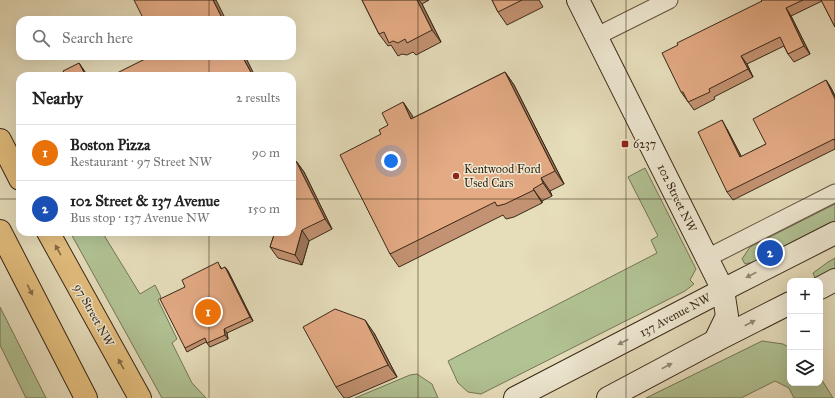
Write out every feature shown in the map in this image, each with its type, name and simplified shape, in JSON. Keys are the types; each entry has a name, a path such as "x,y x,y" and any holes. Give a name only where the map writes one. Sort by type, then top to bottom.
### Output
{"main road":[{"name":"102 Street NW","path":"578,0 722,290 727,316 715,341"},
{"path":"0,140 16,171"},
{"path":"0,231 86,398"},
{"name":"137 Avenue NW","path":"515,398 835,233"},
{"name":"97 Street NW","path":"50,236 140,398"},
{"path":"823,286 835,280"},
{"path":"608,398 787,305"}],"street":[{"path":"597,36 669,0"},
{"path":"707,258 835,193"}],"green space":[{"path":"645,168 696,269 690,280 694,284 685,291 481,394 468,392 458,383 448,361 657,253 651,240 658,236 628,177"},
{"path":"835,204 835,224 763,260 745,264 742,259 750,247"},
{"path":"72,236 104,236 140,294 155,285 161,297 158,300 177,339 172,343 192,383 206,398 162,398"},
{"path":"835,258 835,270 815,278 813,273"},
{"path":"0,307 46,398 26,398 0,345"},
{"path":"762,341 783,344 787,346 787,386 823,386 823,382 833,398 794,398 789,388 775,381 741,398 646,398"},
{"path":"417,374 432,384 438,398 355,398 410,375"}],"building":[{"path":"134,0 213,0 221,16 142,16"},
{"path":"362,0 417,0 432,30 407,43 405,39 398,43 393,41 389,43 384,32 379,34"},
{"path":"492,0 522,0 498,12"},
{"path":"761,0 803,0 786,8 804,46 788,54 780,37 741,56 748,69 709,89 710,92 688,102 683,92 681,92 662,53 678,45 677,43 762,1"},
{"path":"821,0 835,0 835,27"},
{"path":"143,60 244,60 251,72 119,72"},
{"path":"79,63 84,72 64,72"},
{"name":"Kentwood Ford Used Cars","path":"505,72 555,171 541,178 543,183 533,189 534,190 505,204 497,206 495,202 390,254 340,155 381,134 379,130 388,125 382,113 403,102 411,119"},
{"path":"826,80 835,99 835,141 834,139 727,192 698,132 722,120 740,157 766,144 753,119"},
{"path":"296,161 325,219 302,230 295,255 270,247 274,236 296,236"},
{"path":"218,262 221,269 225,267 250,317 224,329 225,335 207,343 205,338 185,348 160,299 185,287 182,280"},
{"path":"335,309 365,320 388,365 336,387 303,327"}],"place":[{"name":"6237","path":"625,144"},
{"name":"Kentwood Ford Used Cars","path":"456,176"},
{"name":"102 Street & 137 Avenue","path":"770,253"},
{"name":"Boston Pizza","path":"208,312"}]}
